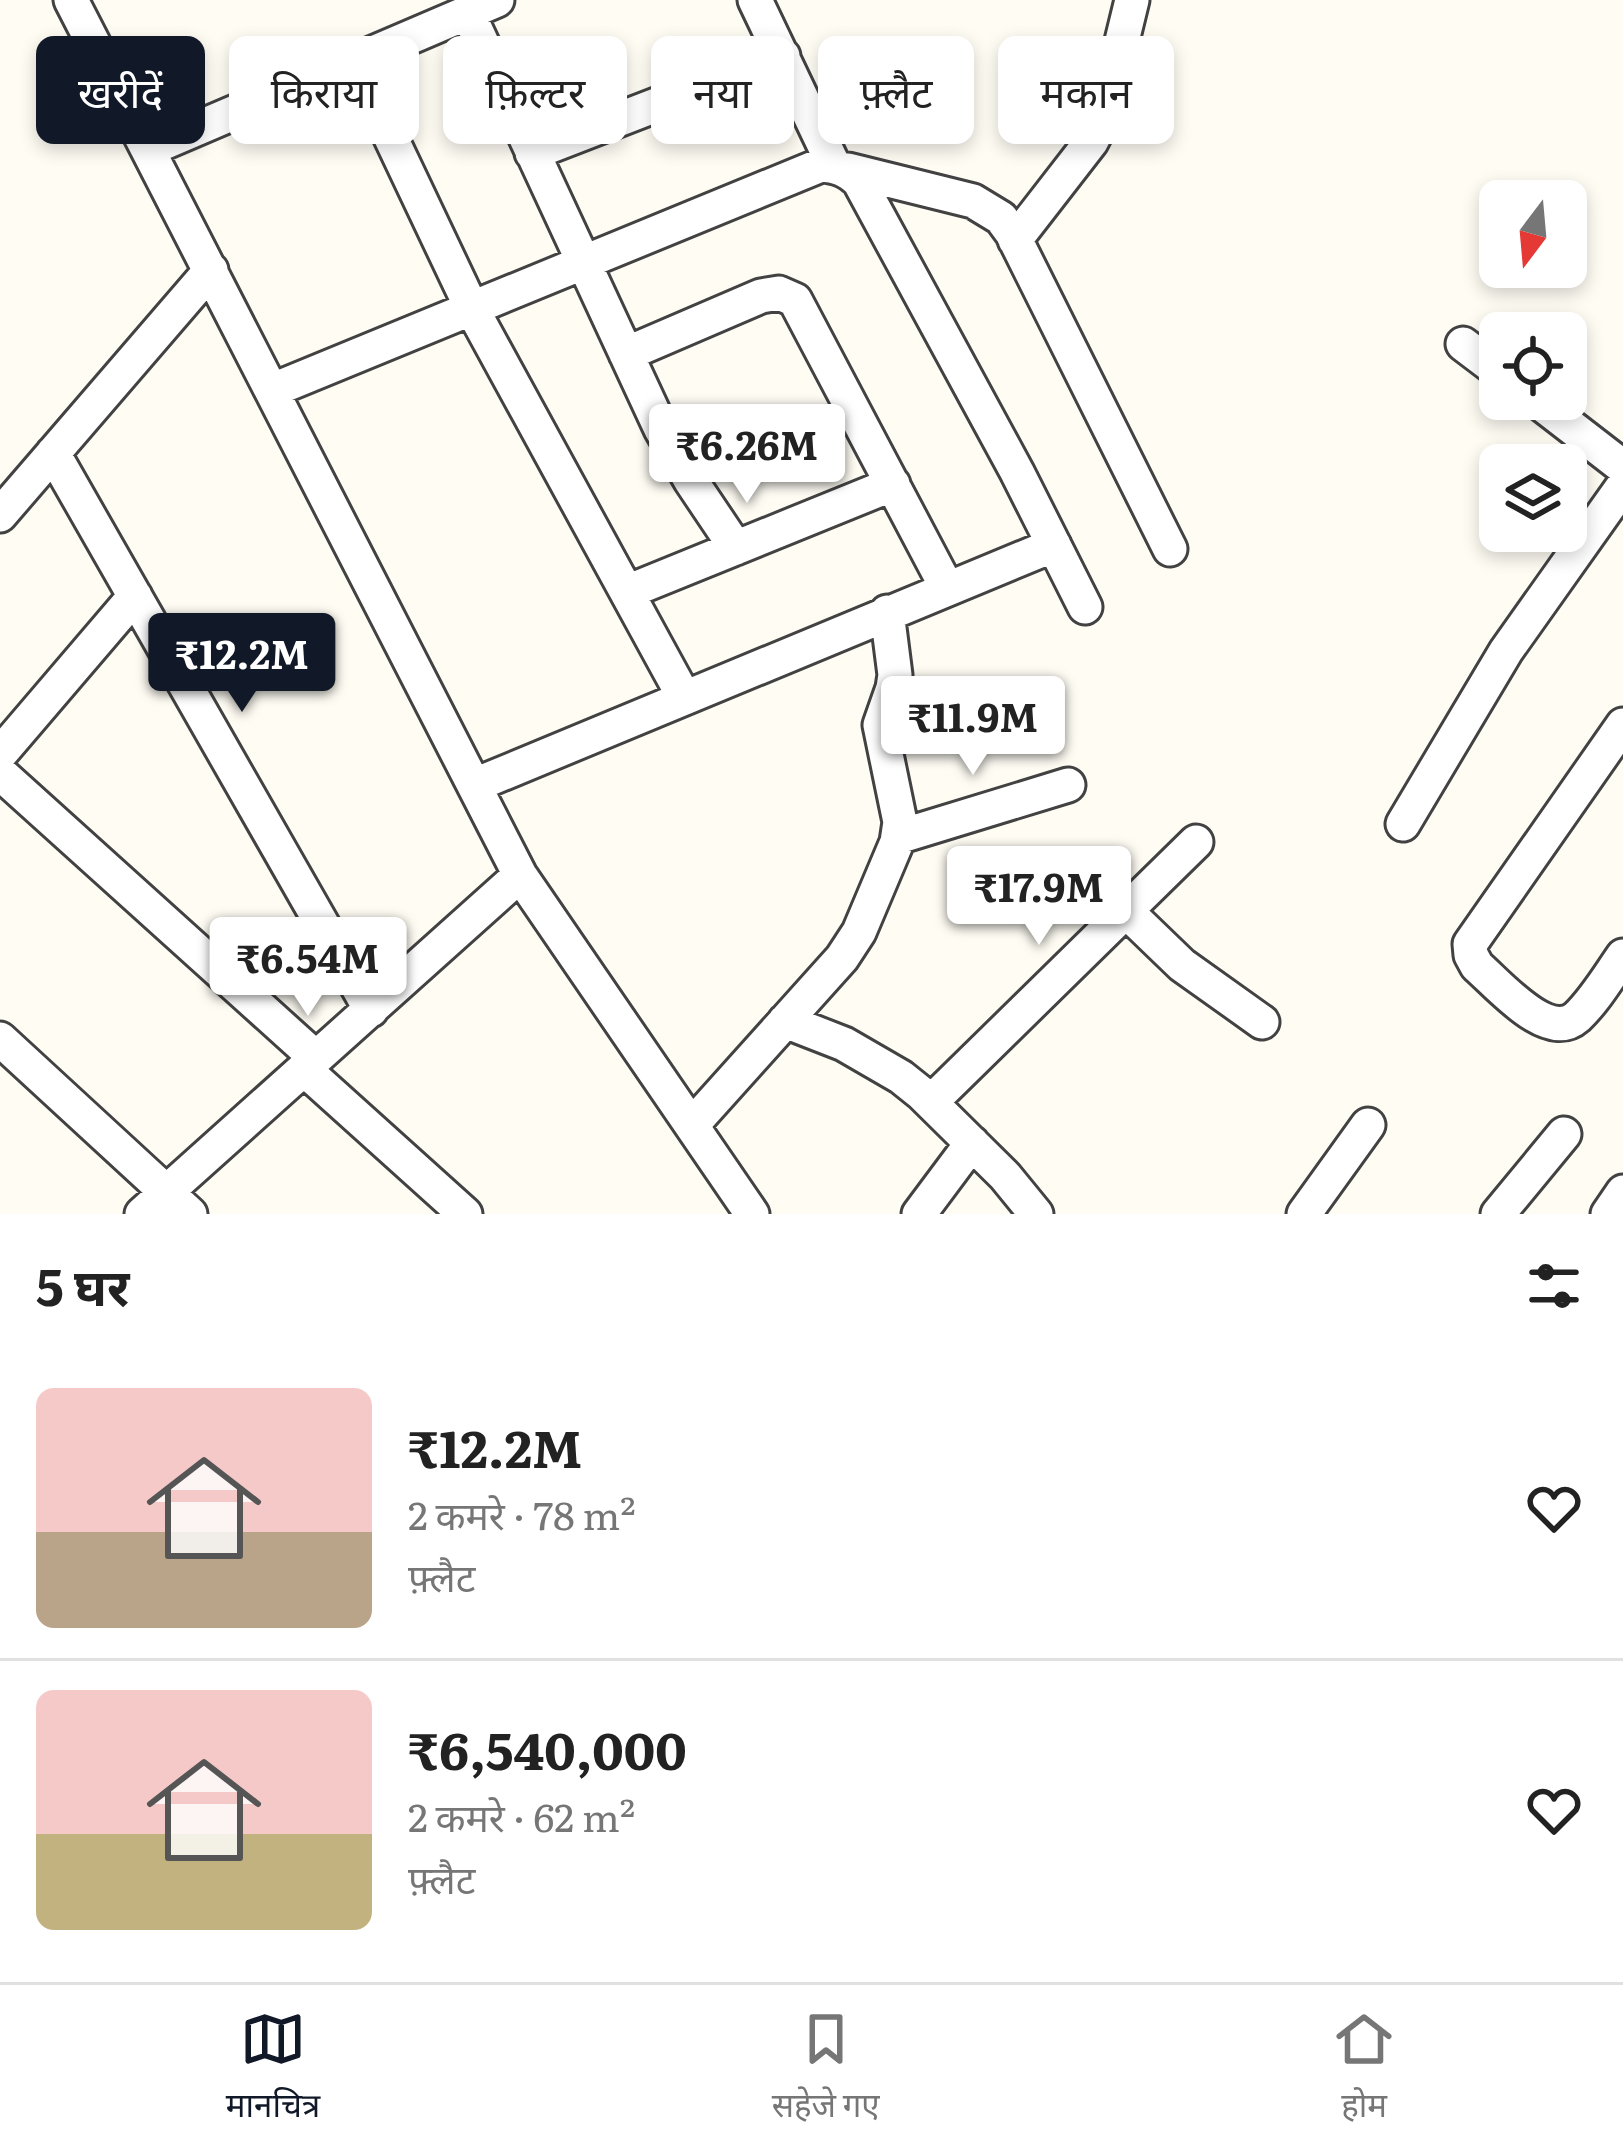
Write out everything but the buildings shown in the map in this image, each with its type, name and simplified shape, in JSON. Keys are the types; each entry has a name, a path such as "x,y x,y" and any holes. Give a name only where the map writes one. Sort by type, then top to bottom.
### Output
{"street":[{"path":"71,0 520,874 752,1214"},
{"path":"755,0 773,36"},
{"path":"1015,240 1091,142 1103,118 1132,0"},
{"path":"414,36 483,6 532,153 583,263 678,461 736,548"},
{"path":"794,77 841,168 859,182 871,202 1085,607"},
{"path":"532,153 651,107"},
{"path":"149,149 229,115"},
{"path":"394,144 472,309 684,697"},
{"path":"273,390 821,164 973,201 1001,218 1170,549"},
{"path":"0,515 211,270"},
{"path":"626,354 761,296 779,293 795,300 947,588"},
{"path":"1462,344 1479,357"},
{"path":"1563,420 1623,466"},
{"path":"53,453 370,1010"},
{"path":"627,592 893,484"},
{"path":"1403,824 1506,651 1623,486"},
{"path":"475,785 1054,545"},
{"path":"0,754 135,596"},
{"path":"692,1125 842,958 893,858 900,822 880,724 895,676 886,612"},
{"path":"1623,725 1470,944 1471,955 1492,980 1537,1018 1563,1024 1575,1019 1623,956"},
{"path":"0,773 465,1214"},
{"path":"898,837 1068,784"},
{"path":"931,1102 1196,842"},
{"path":"0,1039 166,1207 310,1064 520,874"},
{"path":"1126,910 1182,965 1262,1022"},
{"path":"785,1022 844,1044 902,1077 1018,1190 1036,1214"},
{"path":"1304,1214 1368,1126"},
{"path":"1498,1214 1564,1134"},
{"path":"920,1214 972,1143"},
{"path":"1609,1214 1623,1192"}]}
